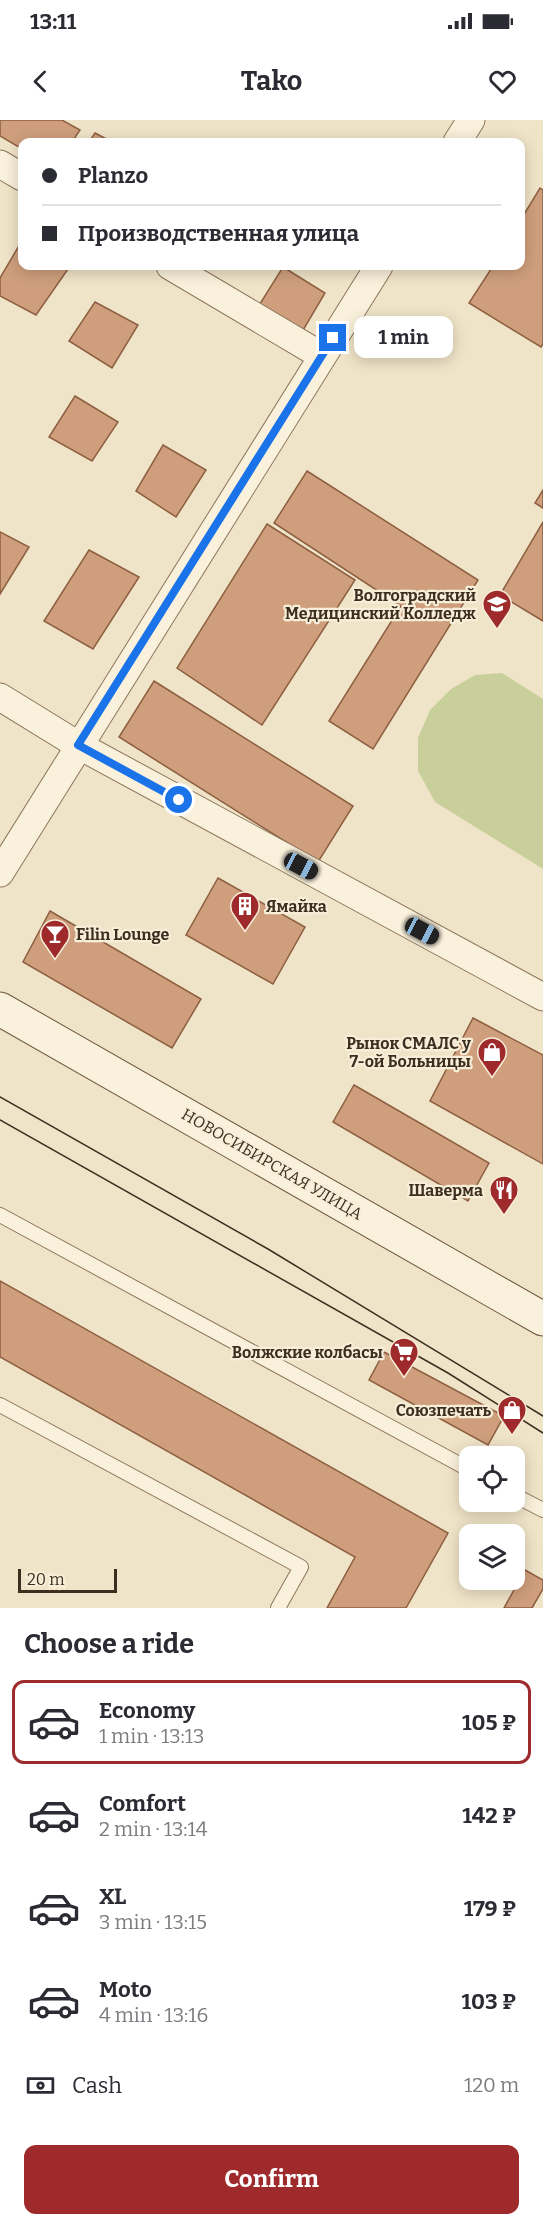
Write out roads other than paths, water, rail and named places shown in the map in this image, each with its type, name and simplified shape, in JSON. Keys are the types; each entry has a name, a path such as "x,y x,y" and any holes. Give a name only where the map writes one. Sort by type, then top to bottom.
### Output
{"street":[{"path":"460,138 471,120"},
{"path":"0,164 18,175"},
{"path":"177,270 322,356"},
{"path":"0,873 376,270"},
{"path":"0,697 78,745 543,997"},
{"name":"НОВОСИБИРСКАЯ УЛИЦА","path":"0,1008 543,1319"}],"lane":[{"path":"0,1215 459,1464"},
{"path":"0,1405 301,1567 278,1608"},
{"path":"525,1501 543,1510"}],"tram line":[{"path":"0,1097 268,1249 543,1416"},
{"path":"0,1120 448,1373 543,1433"}],"place":[{"name":"Волгоградский Медицинский Колледж","path":"497,630"},
{"name":"Ямайка","path":"245,932"},
{"name":"Filin Lounge","path":"55,960"},
{"name":"Рынок СМАЛС у 7-ой Больницы","path":"492,1078"},
{"name":"Шаверма","path":"504,1216"},
{"name":"Волжские колбасы","path":"404,1378"},
{"name":"Союзпечать","path":"512,1436"}]}
